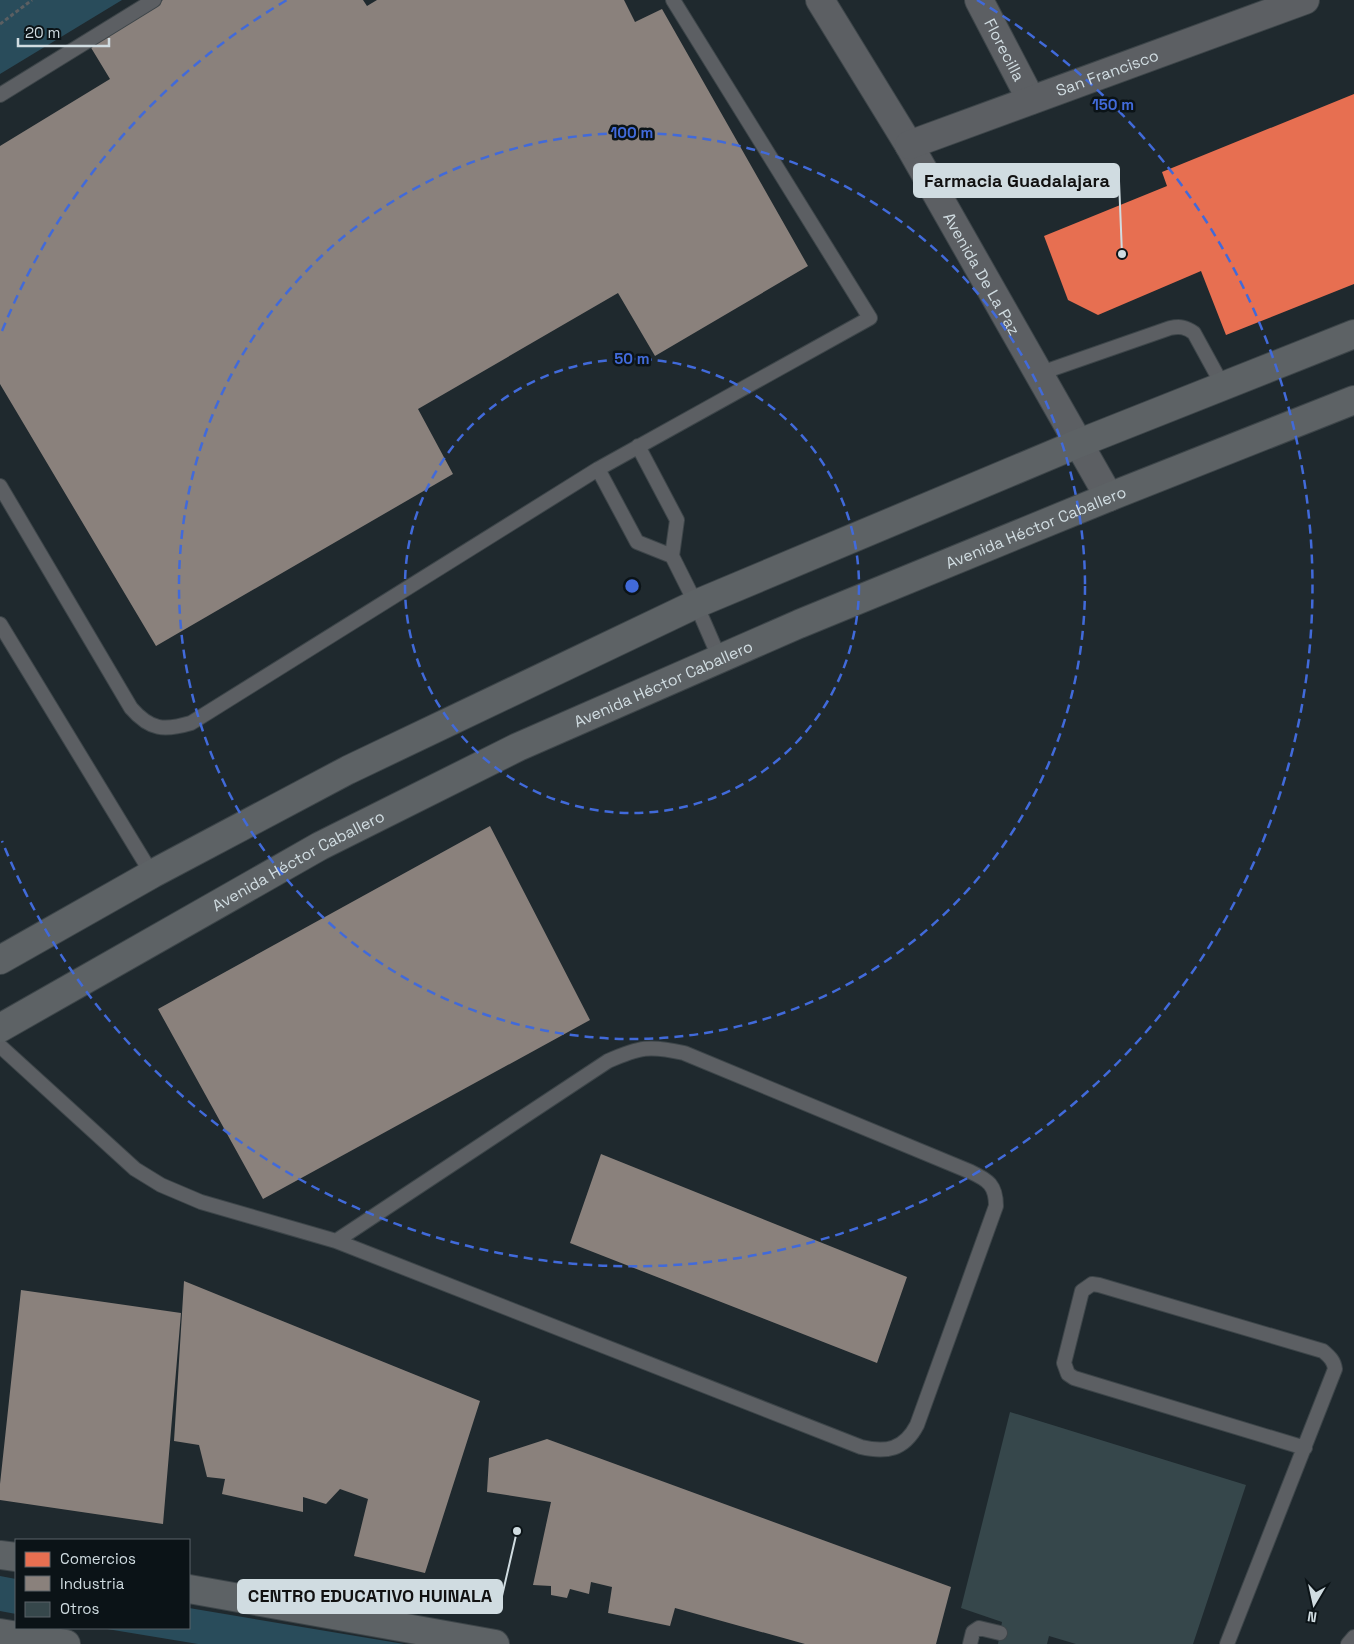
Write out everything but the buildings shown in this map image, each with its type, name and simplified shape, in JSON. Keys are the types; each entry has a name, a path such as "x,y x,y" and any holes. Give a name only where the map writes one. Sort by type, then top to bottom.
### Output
{"main road":[{"path":"0,960 152,874 348,770 696,604 1077,444 1354,334"},
{"name":"Avenida Héctor Caballero","path":"0,1028 320,846 518,747 719,658 1354,400"},
{"path":"0,1554 15,1558"},
{"path":"190,1589 495,1644"},
{"path":"0,1633 66,1644"}],"street":[{"name":"Avenida De La Paz","path":"820,0 909,145 1109,498"},
{"name":"Florecilla","path":"979,0 1031,100"},
{"name":"San Francisco","path":"909,145 1305,0"}],"lane":[{"path":"0,95 154,0"},
{"path":"0,486 131,708 141,720 156,727 175,728 191,723 598,469 870,318 673,0"},
{"path":"1038,374 1179,326 1187,328 1194,334 1223,386"},
{"path":"638,446 677,520 672,556 696,604 719,658"},
{"path":"598,469 637,542 672,556"},
{"path":"0,624 152,874"},
{"path":"0,1046 136,1169 160,1185 201,1202 336,1241 874,1451 888,1450 901,1445 911,1436 917,1425 996,1206 996,1196 992,1185 971,1172 684,1053 660,1048 635,1050 608,1061 336,1241"},
{"path":"1227,1644 1306,1448 1336,1370 1330,1357 1323,1351 1099,1285 1092,1284 1082,1291 1064,1363 1068,1374 1074,1378 1306,1448"},
{"path":"970,1644 973,1632 978,1628 1000,1633"},
{"path":"1348,1644 1354,1637"}],"path":[{"path":"0,24 32,0"}],"shaded area":[{"path":"0,0 122,0 0,74"},
{"path":"0,1576 15,1579 15,1614 0,1611"},
{"path":"190,1608 404,1644 198,1644 107,1629 190,1629"}],"place":[{"name":"Farmacia Guadalajara","path":"1122,254"},
{"name":"CENTRO EDUCATIVO HUINALA","path":"517,1531"}]}
